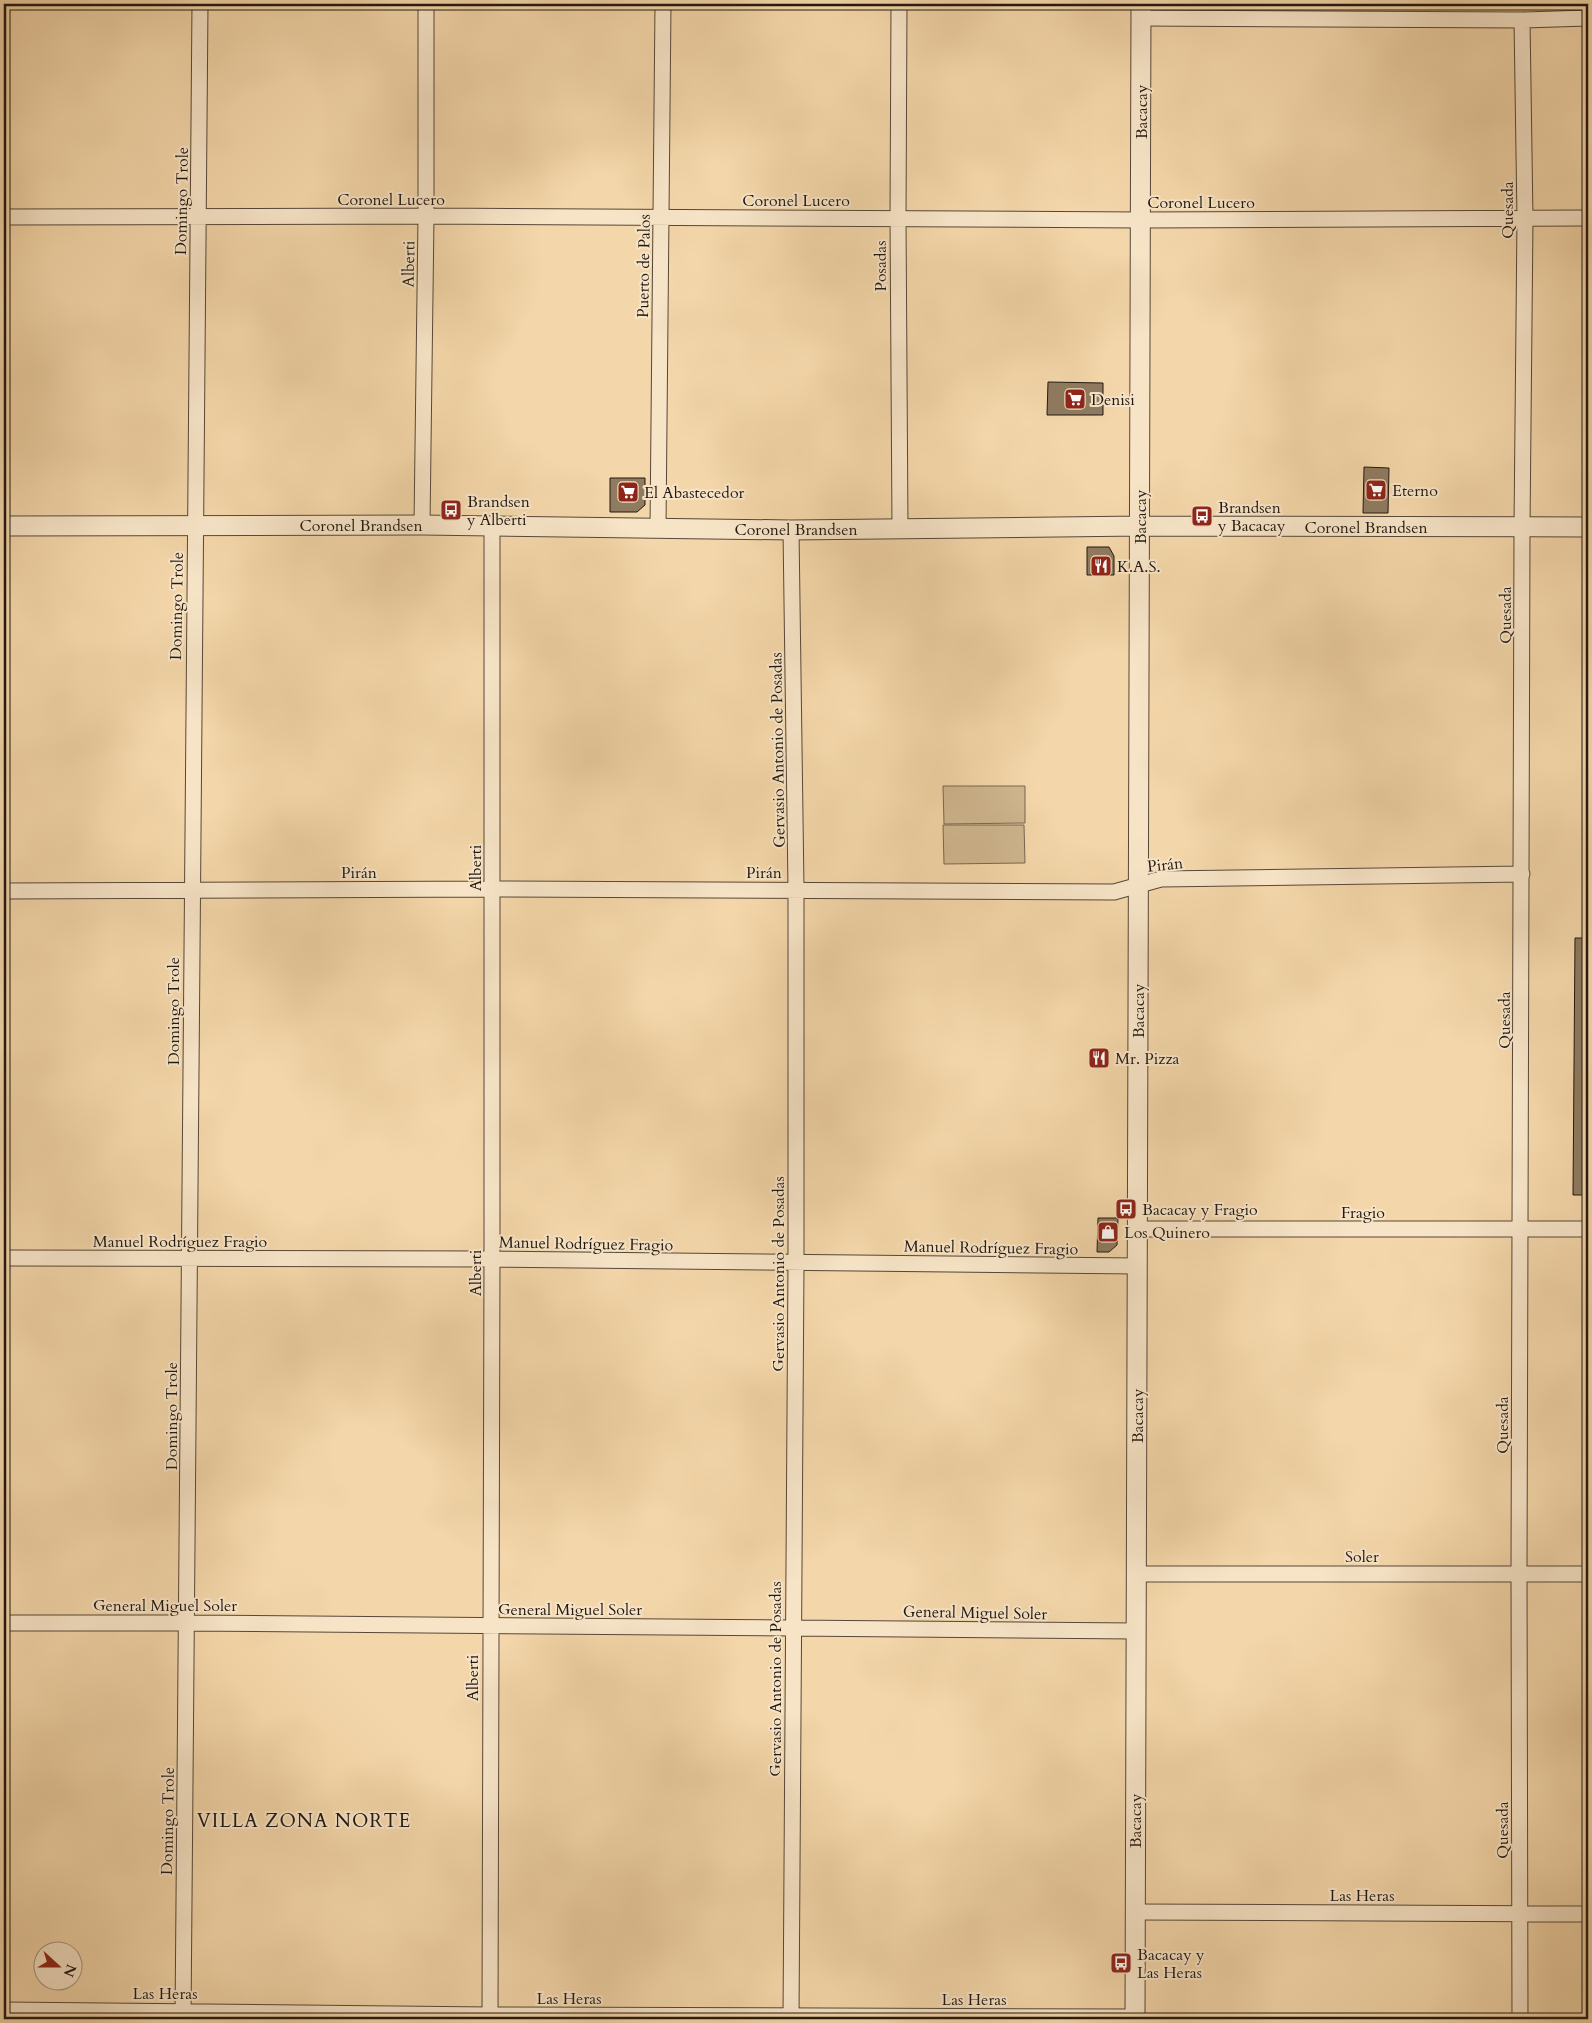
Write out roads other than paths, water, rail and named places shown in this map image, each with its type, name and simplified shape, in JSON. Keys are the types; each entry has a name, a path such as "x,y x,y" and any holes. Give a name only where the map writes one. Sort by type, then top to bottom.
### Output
{"street":[{"name":"Domingo Trole","path":"182,2015 200,4"},
{"name":"Alberti","path":"422,525 426,216 426,4"},
{"name":"Puerto de Palos","path":"658,528 663,4"},
{"name":"Posadas","path":"899,4 900,528"},
{"path":"1141,11 1522,20 1588,18"},
{"name":"Bacacay","path":"1135,2018 1138,884 1141,582 1141,11"},
{"name":"Quesada","path":"1520,2019 1519,1573 1522,527 1525,219 1522,20"},
{"name":"Coronel Lucero","path":"4,217 426,216 1141,220 1588,218"},
{"name":"Coronel Brandsen","path":"4,526 422,525 791,530 1140,526 1588,527"},
{"name":"Alberti","path":"490,2017 492,526"},
{"name":"Gervasio Antonio de Posadas","path":"791,530 796,889 796,1263 791,2017"},
{"name":"Pirán","path":"4,891 796,889 1114,892 1161,879 1522,874"},
{"name":"Fragio","path":"1137,1229 1588,1230"},
{"name":"Manuel Rodríguez Fragio","path":"4,1258 492,1259 1137,1266"},
{"name":"Soler","path":"1136,1574 1588,1574"},
{"name":"General Miguel Soler","path":"4,1623 1136,1632"},
{"name":"Las Heras","path":"1135,1912 1588,1914"},
{"name":"Las Heras","path":"4,2010 182,2015 1135,2018"}],"place":[{"name":"Denisi","path":"1075,399"},
{"name":"Eterno","path":"1376,490"},
{"name":"El Abastecedor","path":"628,492"},
{"name":"Brandsen y Alberti","path":"451,510"},
{"name":"Brandsen y Bacacay","path":"1202,516"},
{"name":"K.A.S.","path":"1101,566"},
{"name":"Mr. Pizza","path":"1099,1058"},
{"name":"Bacacay y Fragio","path":"1126,1209"},
{"name":"Los Quinero","path":"1108,1232"},
{"name":"Bacacay y Las Heras","path":"1121,1963"}],"district":[{"name":"VILLA ZONA NORTE","path":"304,1820"}]}
